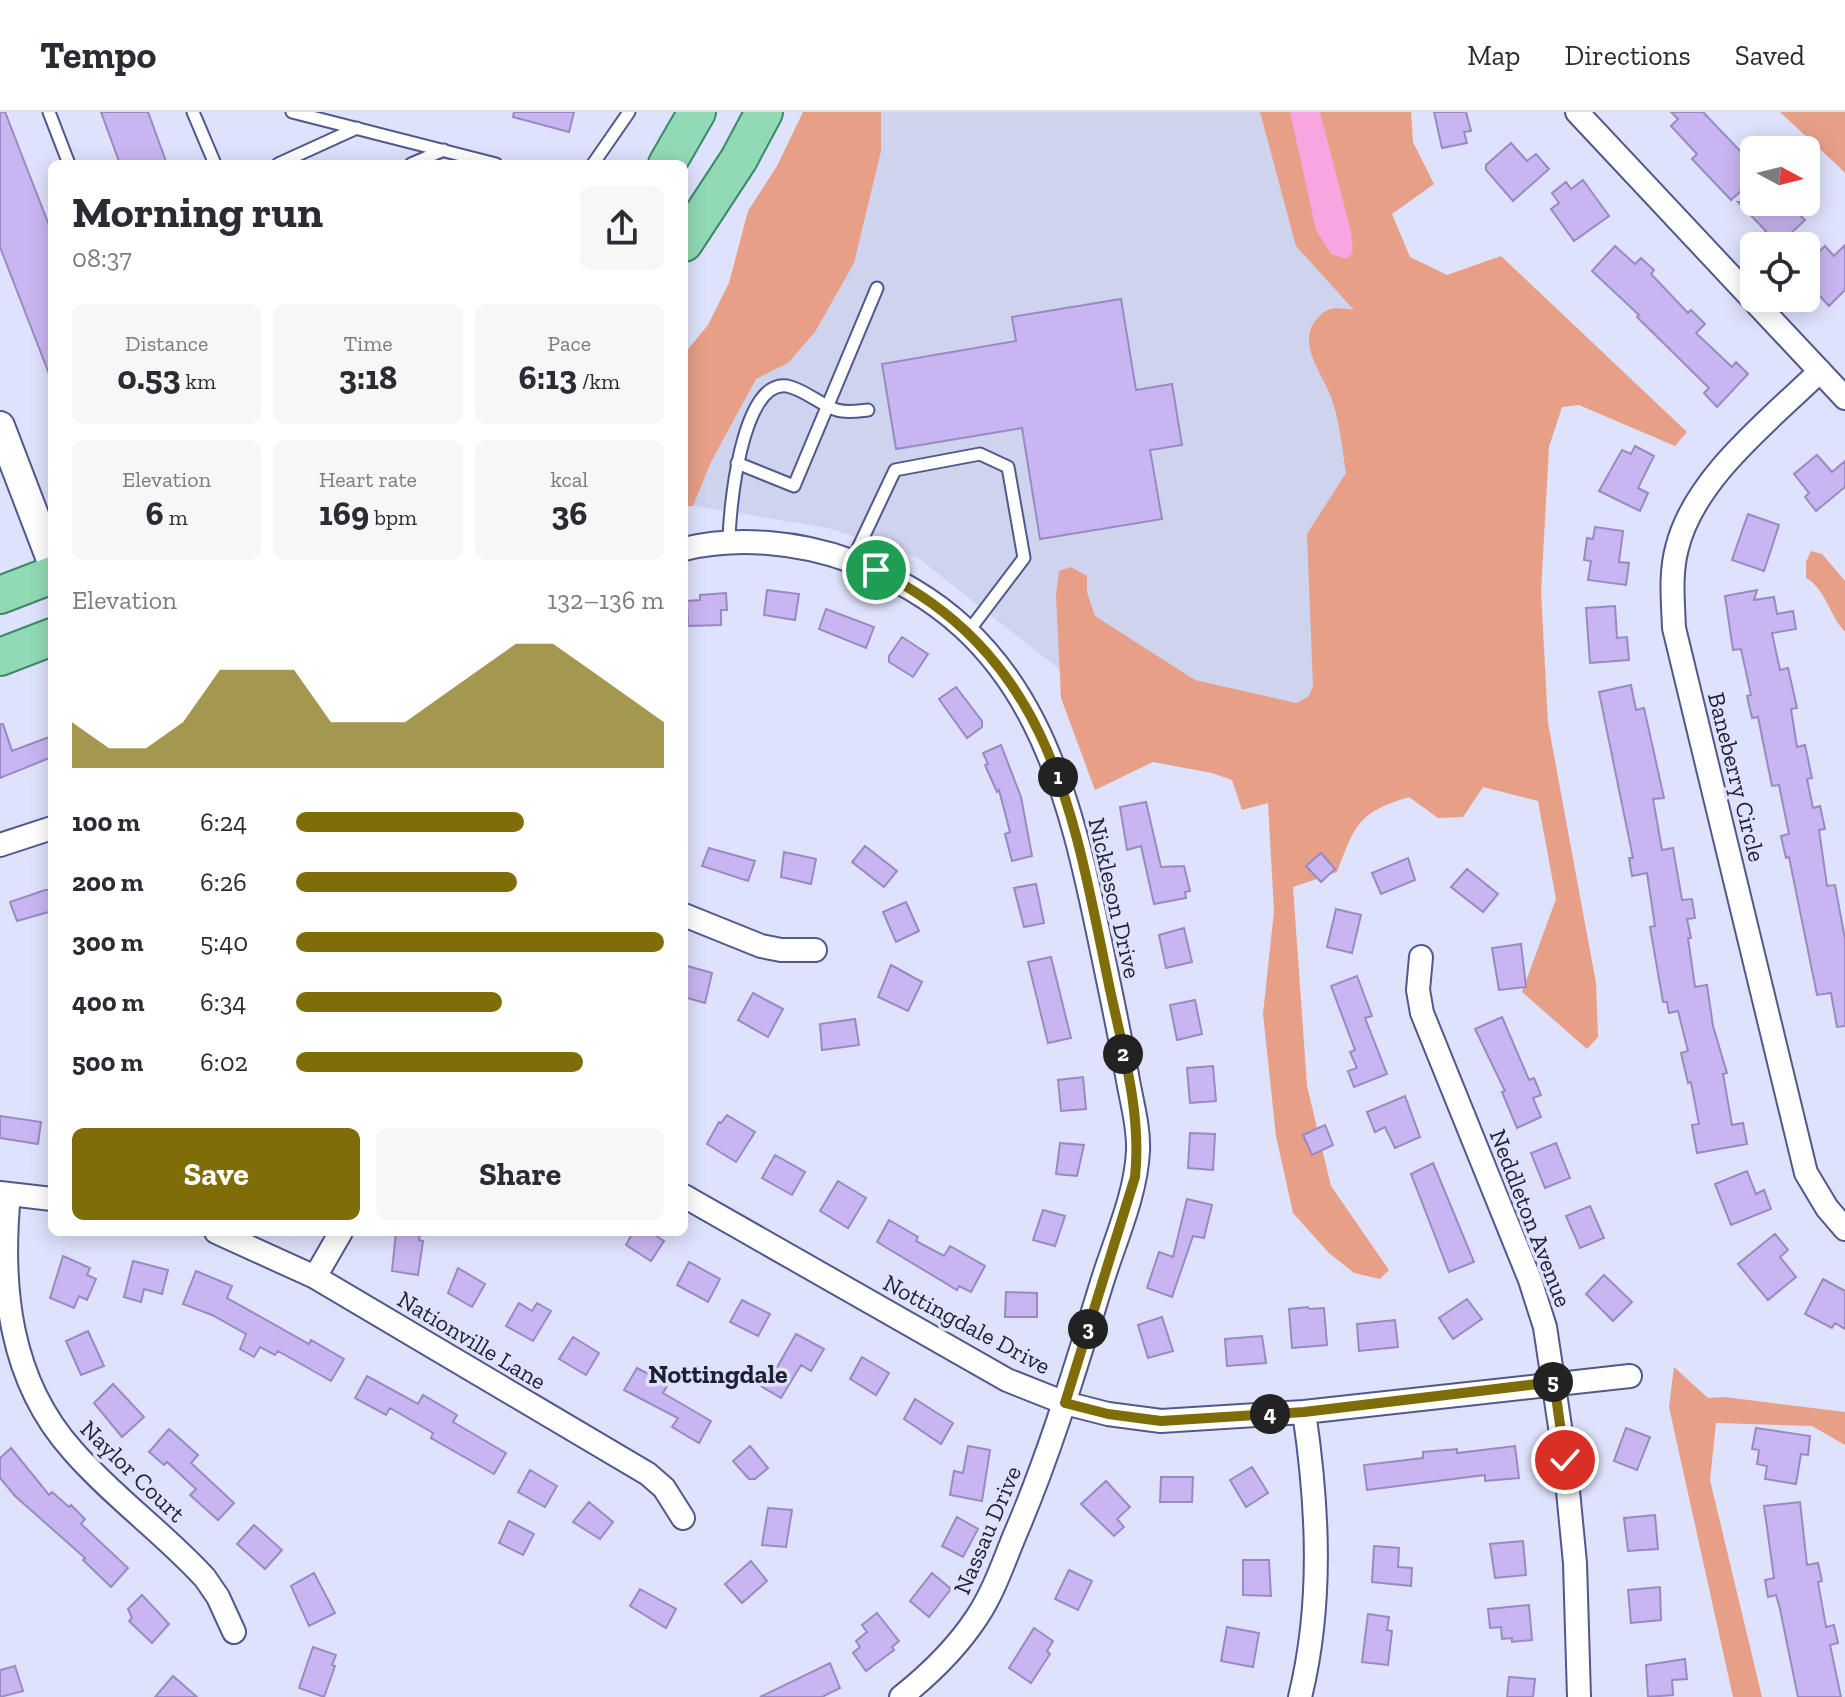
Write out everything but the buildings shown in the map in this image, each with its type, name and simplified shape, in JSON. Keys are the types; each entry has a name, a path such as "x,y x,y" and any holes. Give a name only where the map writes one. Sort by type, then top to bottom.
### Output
{"main road":[{"path":"669,160 697,112"},
{"path":"688,237 739,159 764,112"},
{"path":"0,595 48,577"},
{"path":"0,657 48,639"}],"street":[{"path":"1577,112 1845,398"},
{"name":"Baneberry Circle","path":"1820,371 1719,471 1695,504 1677,545 1673,571 1674,628 1806,1173 1827,1208 1845,1229"},
{"path":"0,426 48,552"},
{"name":"Nickleson Drive","path":"688,548 729,543 803,548 852,561 909,587 941,608 968,632 1012,683 1050,753 1063,791 1096,920 1137,1128 1135,1177 1065,1403"},
{"path":"0,845 48,829"},
{"path":"688,917 761,946 781,950 815,950"},
{"name":"Neddleton Avenue","path":"1421,957 1418,990 1422,1013 1530,1280 1545,1327 1575,1563 1579,1697"},
{"path":"5,1194 48,1199"},
{"name":"Naylor Court","path":"5,1194 5,1305 20,1362 49,1422 74,1452 205,1578 218,1597 234,1632"},
{"name":"Nottingdale Drive","path":"688,1198 1007,1380 1065,1403 1108,1414 1161,1421 1304,1412 1630,1376"},
{"name":"Nationville Lane","path":"225,1236 315,1277 648,1474 664,1488 683,1518"},
{"path":"315,1277 339,1236"},
{"name":"Nassau Drive","path":"901,1697 954,1648 988,1599 1025,1512 1065,1403"},
{"path":"1300,1697 1316,1581 1314,1496 1304,1412"}],"lane":[{"path":"49,112 67,160"},
{"path":"193,112 213,160"},
{"path":"292,112 481,160"},
{"path":"596,160 629,112"},
{"path":"287,160 357,128"},
{"path":"420,160 444,150"},
{"path":"737,463 794,486 877,288"},
{"path":"729,543 729,510 737,463 762,397 770,390 788,386 846,412 868,410"},
{"path":"852,561 895,470 980,454 1008,467 1024,558 968,632"}],"shaded area":[{"path":"803,112 881,112 881,151 854,263 815,332 788,363 756,379 711,462 693,506 688,506 688,349 708,325 729,283 748,211 777,166"},
{"path":"823,112 1346,112 1403,727 1228,770 1059,669 918,558 828,528 693,506 688,492 688,469"},
{"path":"1260,112 1411,112 1413,142 1434,184 1392,214 1410,257 1447,275 1501,256 1687,432 1675,446 1579,405 1562,407 1549,447 1541,592 1548,723 1596,983 1598,1037 1587,1049 1522,992 1556,899 1538,801 1483,787 1463,817 1438,818 1409,797 1378,809 1361,822 1354,831 1337,872 1293,887 1307,1086 1331,1186 1389,1270 1380,1279 1354,1273 1329,1253 1293,1213 1276,1136 1263,1014 1274,911 1268,803 1242,810 1232,780 1153,762 1095,790 1061,698 1056,595 1059,571 1071,567 1087,576 1087,592 1095,616 1195,680 1296,703 1308,697 1313,687 1307,534 1346,473 1335,409 1310,350 1309,340 1316,320 1325,312 1338,308 1354,310 1296,246"},
{"path":"1290,112 1320,112 1351,232 1353,252 1347,259 1331,254 1316,230"},
{"path":"1780,112 1845,112 1845,173 1820,149 1820,136 1806,136"},
{"path":"1811,551 1822,554 1845,581 1845,632 1818,588 1806,578 1806,562"},
{"path":"1674,1367 1708,1398 1725,1397 1845,1412 1845,1445 1812,1426 1716,1423 1710,1480 1762,1697 1733,1697 1669,1407"}],"district":[{"name":"Nottingdale","path":"718,1374"}],"route":[{"path":"876,570 903,583 941,608 987,651 1012,683 1037,724 1050,753 1063,791 1096,920 1137,1128 1138,1150 1135,1177 1065,1403 1108,1414 1161,1421 1304,1412 1554,1382 1565,1460"}]}
